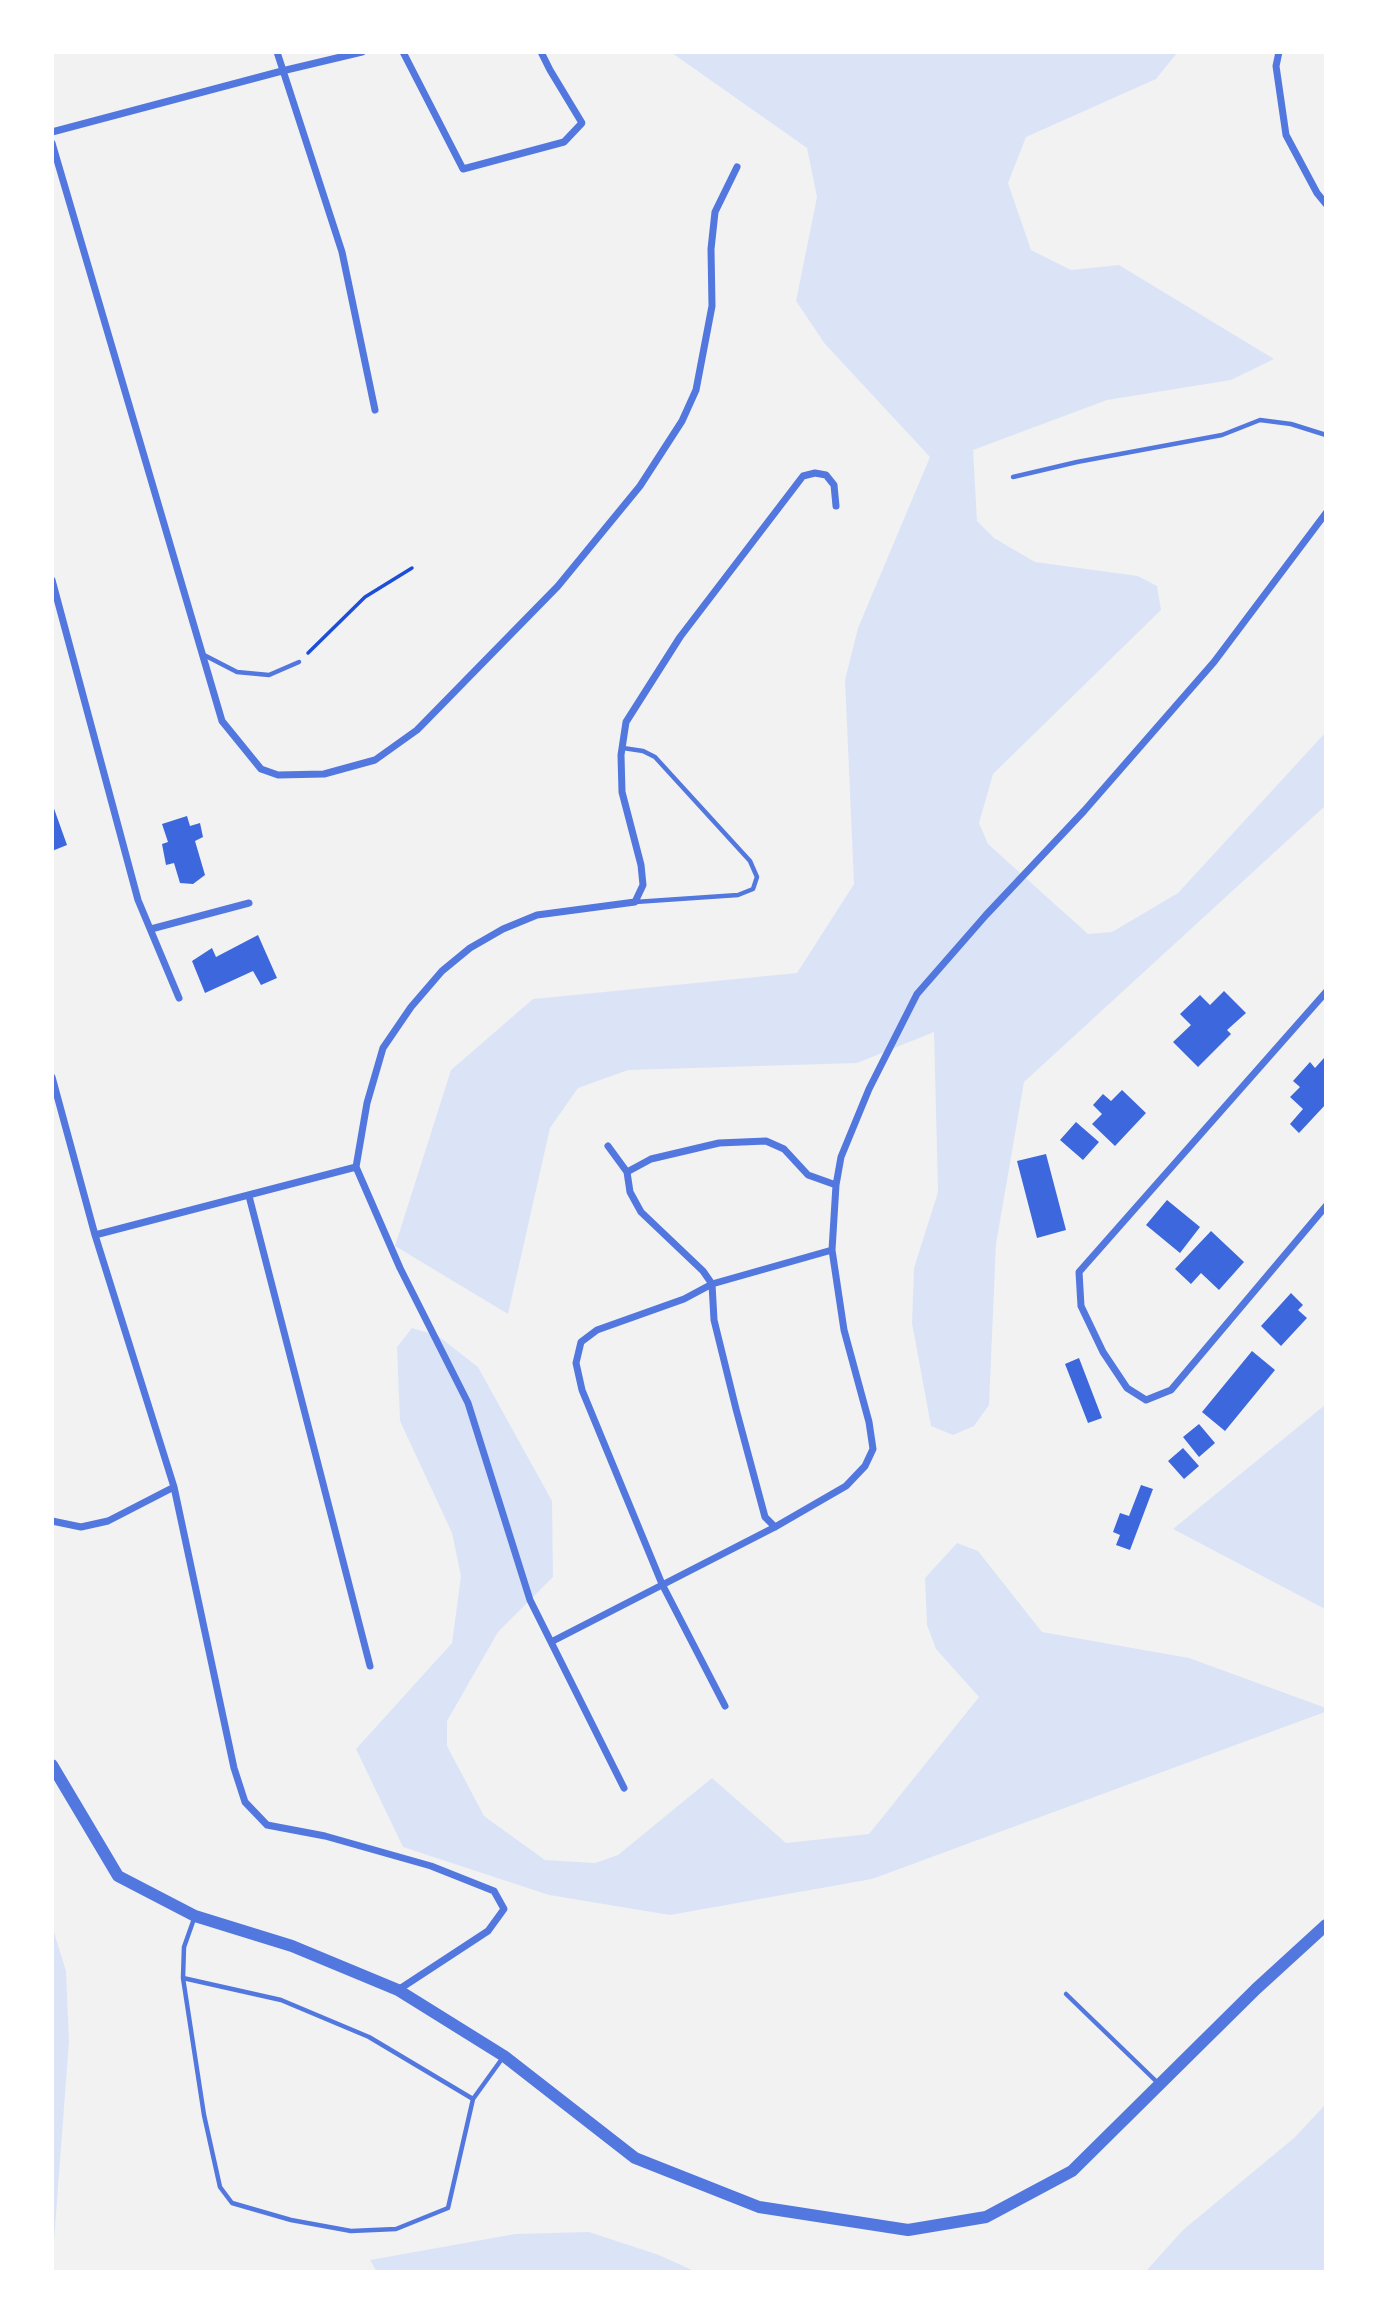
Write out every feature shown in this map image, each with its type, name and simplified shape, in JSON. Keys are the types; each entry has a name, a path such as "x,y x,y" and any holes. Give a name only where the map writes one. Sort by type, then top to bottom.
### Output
{"street":[{"path":"277,52 342,253 374,410"},
{"path":"52,132 362,52"},
{"path":"403,52 463,169 564,142 582,123 541,52"},
{"path":"1279,52 1276,66 1286,135 1325,204"},
{"path":"52,143 222,721 250,759 261,769 278,775 324,774 374,760 417,730 558,586 640,485 682,421 696,390 712,306 711,249 715,212 737,167"},
{"path":"624,1788 530,1600 468,1404 400,1268 356,1167 367,1103 383,1048 411,1007 442,971 470,948 492,935 537,915 635,902 643,885 620,773 626,722 680,637 803,477 815,473 826,475 834,485 836,506"},
{"path":"551,1642 775,1527 846,1486 865,1466 873,1449 869,1422 844,1330 832,1250 836,1185 841,1157 869,1089 918,995 986,915 1084,811 1214,662 1325,513"},
{"path":"52,580 138,900 179,998"},
{"path":"151,929 249,903"},
{"path":"1325,992 1079,1272 1082,1306 1103,1352 1127,1388 1146,1400 1171,1390 1325,1206"},
{"path":"52,1077 56,1107 174,1487 234,1768 245,1802 267,1825 325,1836 431,1866 494,1891 504,1909 488,1931 398,1990"},
{"path":"627,1172 652,1159 719,1143 766,1141 784,1149 808,1175 836,1185"},
{"path":"608,1146 627,1172 630,1192 641,1212 703,1271 712,1284 714,1320 736,1409 765,1517 775,1527"},
{"path":"95,1235 356,1167"},
{"path":"249,1196 370,1666"},
{"path":"725,1706 662,1584 582,1390 576,1363 581,1342 597,1330 684,1299 712,1284 832,1250"},
{"path":"52,1521 81,1527 108,1521 174,1487"},
{"path":"52,1765 118,1876 195,1916 292,1946 398,1990 504,2056 635,2158 759,2207 908,2231 986,2217 1072,2171 1325,1925"}],"lane":[{"path":"1013,477 1124,452 1211,437 1260,421 1291,424 1325,435"},
{"path":"203,655 237,673 269,675 299,662"},
{"path":"622,748 643,751 654,757 750,862 757,877 752,889 738,895 635,902"},
{"path":"195,1916 184,1947 183,1978 204,2115 220,2187 232,2203 291,2220 351,2231 396,2229 449,2208 473,2099 504,2056"},
{"path":"183,1978 281,2000 369,2037 473,2099"},
{"path":"1066,1994 1159,2084"}],"path":[{"path":"299,662 365,597 412,568"}],"shaded area":[{"path":"672,53 1177,53 1156,79 1026,137 1008,183 1031,250 1071,270 1119,265 1274,359 1231,380 1107,400 973,450 977,521 994,538 1035,562 1138,576 1157,586 1161,610 993,774 979,823 988,844 1088,934 1112,932 1178,893 1325,733 1325,806 1024,1082 996,1244 989,1405 974,1426 953,1435 931,1426 912,1323 914,1268 938,1192 934,1032 857,1063 628,1070 578,1088 550,1128 508,1314 395,1246 451,1070 533,999 797,973 854,884 845,680 858,628 930,457 825,344 796,301 817,197 807,148"},
{"path":"412,1328 438,1336 478,1367 552,1501 553,1577 498,1632 447,1721 447,1746 484,1816 545,1860 595,1863 618,1855 712,1778 786,1843 869,1834 979,1697 936,1649 927,1625 925,1578 957,1543 978,1551 1042,1632 1189,1658 1326,1708 1325,1712 872,1879 670,1915 549,1895 403,1847 356,1749 452,1643 461,1576 452,1533 400,1421 397,1347"},
{"path":"1325,1405 1325,1609 1173,1529"},
{"path":"53,1929 66,1971 69,2041 53,2254"},
{"path":"1325,2105 1325,2271 1146,2271 1183,2230 1294,2138"},
{"path":"589,2232 659,2255 694,2271 377,2272 370,2260 515,2234"}],"building":[{"path":"52,803 67,845 52,851"},
{"path":"187,816 190,826 200,823 203,837 195,841 205,875 193,884 180,883 174,863 166,865 162,844 168,842 162,824"},
{"path":"258,935 277,978 261,985 253,971 205,993 192,961 212,948 216,957"},
{"path":"1224,991 1246,1013 1227,1030 1231,1034 1198,1067 1173,1042 1191,1025 1180,1014 1200,995 1210,1005"},
{"path":"1324,1058 1326,1104 1299,1133 1290,1124 1303,1109 1290,1097 1300,1087 1293,1081 1310,1062 1315,1068"},
{"path":"1122,1090 1146,1113 1115,1146 1092,1124 1102,1114 1093,1105 1103,1094 1111,1101"},
{"path":"1076,1122 1099,1142 1083,1160 1060,1140"},
{"path":"1046,1154 1066,1230 1037,1238 1017,1161"},
{"path":"1167,1200 1200,1227 1180,1253 1146,1225"},
{"path":"1211,1231 1244,1262 1219,1290 1201,1273 1191,1284 1175,1269"},
{"path":"1291,1293 1303,1305 1298,1310 1307,1318 1281,1346 1261,1326"},
{"path":"1252,1351 1275,1370 1225,1431 1202,1412"},
{"path":"1079,1358 1102,1418 1088,1423 1065,1364"},
{"path":"1199,1424 1215,1443 1199,1457 1183,1437"},
{"path":"1183,1448 1199,1466 1184,1479 1168,1461"},
{"path":"1141,1485 1153,1489 1130,1550 1116,1545 1120,1535 1113,1532 1120,1513 1129,1516"}]}
